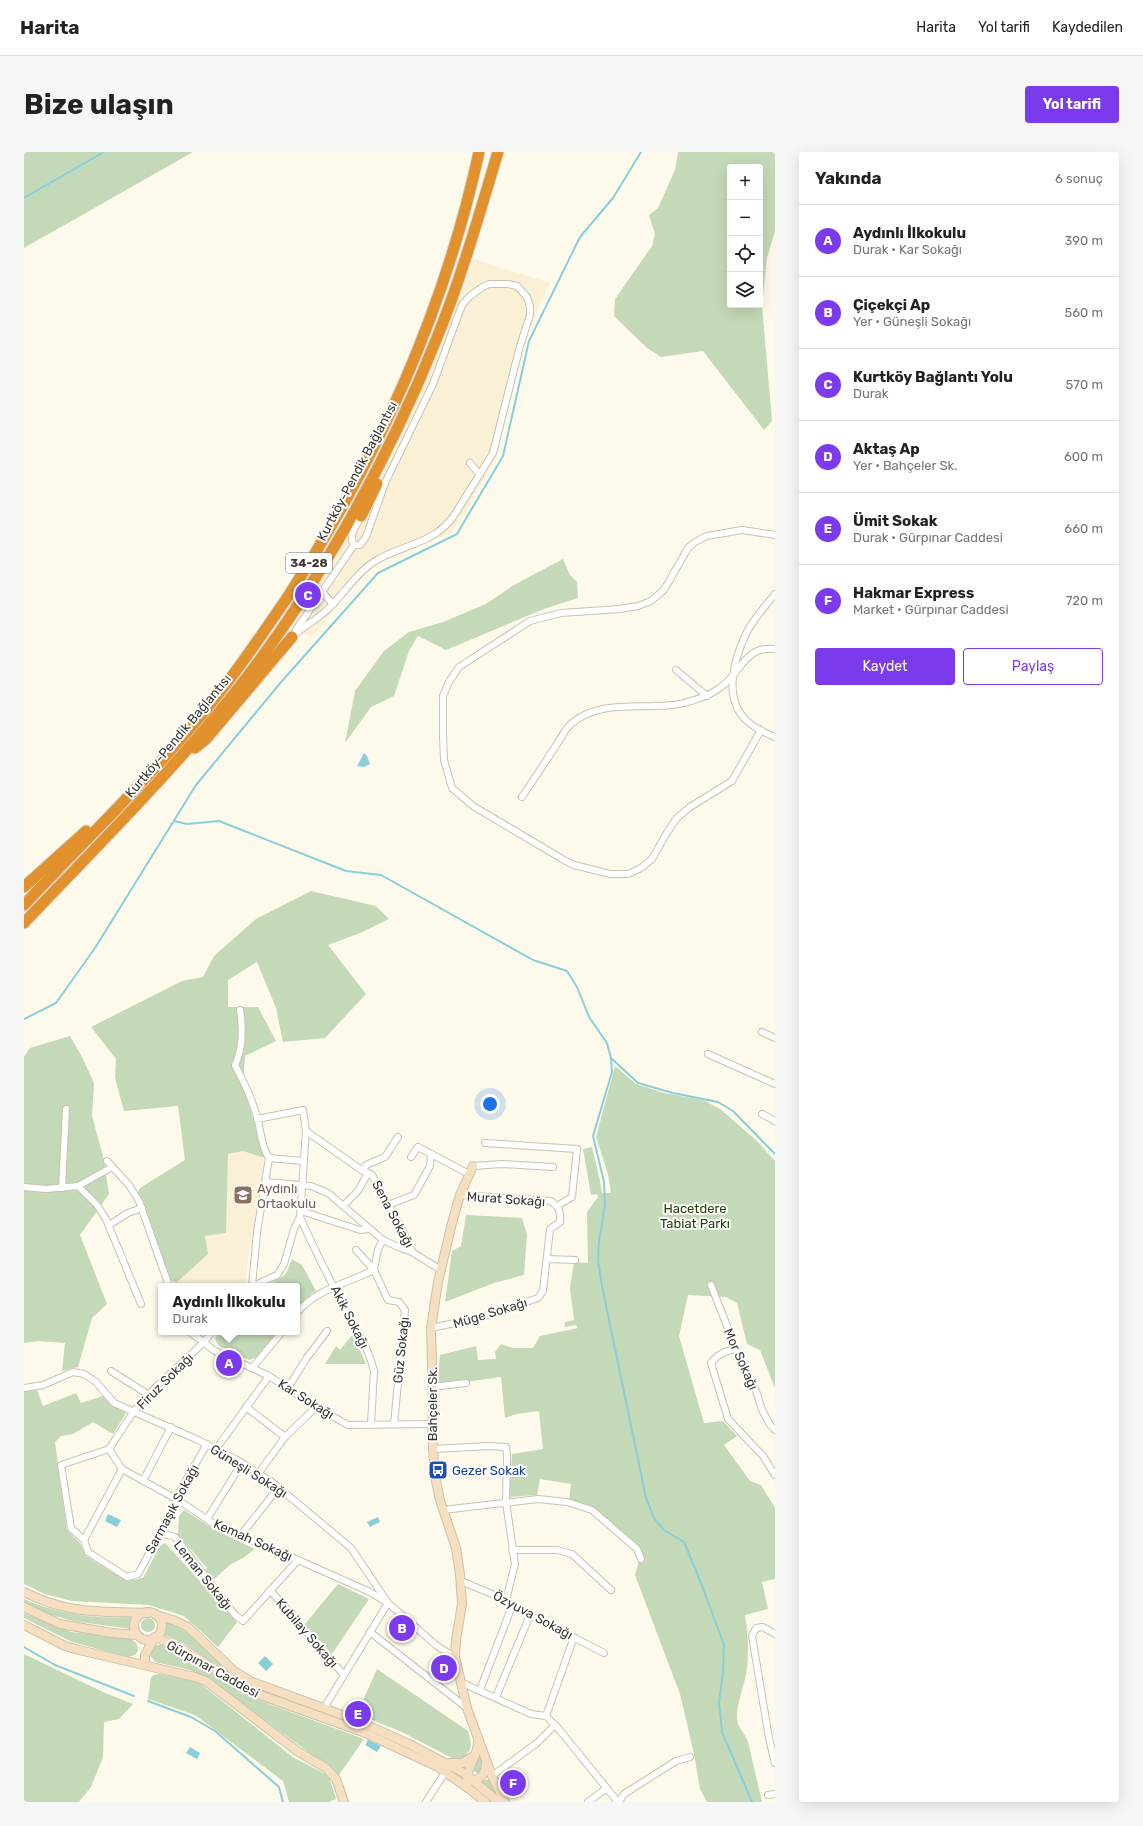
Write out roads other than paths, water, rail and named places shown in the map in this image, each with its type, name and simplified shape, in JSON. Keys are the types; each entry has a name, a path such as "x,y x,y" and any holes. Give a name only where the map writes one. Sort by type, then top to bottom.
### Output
{"highway":[{"name":"Kurtköy-Pendik Bağlantısı","path":"24,905 133,793 189,730 260,638 310,561 360,475 391,413 426,330 458,235 479,152"},
{"name":"Kurtköy-Pendik Bağlantısı","path":"24,923 130,814 179,759 234,693 270,645 339,538 389,446 436,340 479,216 498,152"},
{"path":"361,516 399,439 438,353 451,314 455,286"},
{"path":"179,759 206,739 292,637"},
{"path":"24,887 89,829 133,793"},
{"path":"24,931 48,898"}],"main road":[{"name":"Bahçeler Sk.","path":"471,1170 460,1195 441,1270 431,1328 433,1424 432,1449 435,1476 456,1548 461,1581 462,1604 456,1640 455,1657 460,1682 477,1736 492,1776 505,1802"},
{"path":"24,1592 49,1604 72,1609 97,1612 147,1613 156,1616 161,1623 161,1628 145,1655 145,1665"},
{"path":"24,1607 52,1621 64,1625 138,1636 144,1640 154,1638"},
{"path":"145,1665 138,1636 135,1632 134,1623 139,1616 147,1613"},
{"name":"Gürpınar Caddesi","path":"156,1616 174,1620 188,1627 241,1676 250,1681 324,1708 409,1744 443,1761 470,1779 498,1802"},
{"path":"24,1625 65,1646 195,1676 211,1684 297,1751 326,1768 336,1779 344,1802"},
{"name":"Gürpınar Caddesi","path":"154,1638 189,1652 246,1690 363,1732 446,1771 485,1802"},
{"path":"472,1791 470,1779 477,1753 477,1736"},
{"path":"443,1761 463,1763 477,1753"},
{"path":"446,1771 470,1779 485,1772 485,1757"}],"street":[{"path":"292,637 301,628 316,619 333,604 361,572 374,562 395,551 434,536 443,530 450,522 493,453 520,346 530,316 530,307 527,296 517,286 508,284 489,284 480,288 462,305 432,384 379,497 366,537 360,545 354,545"},
{"path":"470,464 480,475"},
{"path":"354,545 351,540 361,516"},
{"path":"760,730 732,781 690,807 677,818 652,858 641,868 628,874 610,874 574,865 564,860 473,806 452,788 444,760 443,696 449,682 459,667 530,621 561,613 638,606 651,601 664,590 681,559 695,542 707,536 742,530 775,535"},
{"path":"292,637 354,545"},
{"path":"323,593 333,604"},
{"path":"775,594 746,633 732,676 734,697 738,710 746,720 760,730 775,737"},
{"path":"522,797 570,724 585,714 608,708 672,705 689,702 707,696 723,687 752,653 760,649 775,649"},
{"path":"676,670 707,696"},
{"path":"240,1010 243,1027 239,1057 235,1065 245,1084 262,1136 263,1148 269,1158 257,1232 253,1283"},
{"path":"762,1032 775,1038"},
{"path":"708,1054 775,1084"},
{"path":"62,1188 66,1109"},
{"path":"257,1119 303,1110 306,1131 301,1185 301,1214 294,1229 284,1264 276,1275 259,1283"},
{"path":"762,1114 775,1121"},
{"name":"Sena Sokağı","path":"306,1131 372,1175 377,1182 412,1252 441,1270"},
{"path":"343,1206 358,1191 366,1172 366,1165 385,1157 398,1137"},
{"path":"485,1143 577,1149 572,1197 557,1206"},
{"path":"411,1157 418,1147 431,1154 471,1170 502,1164 553,1167"},
{"path":"388,1205 414,1195 430,1166 431,1154"},
{"path":"269,1158 303,1161"},
{"path":"107,1161 129,1185 142,1208 168,1283"},
{"path":"24,1187 62,1188 78,1186 112,1167"},
{"path":"266,1182 311,1186 328,1193 383,1240 398,1248 412,1252"},
{"path":"78,1186 97,1205 109,1225 141,1304"},
{"name":"Murat Sokağı","path":"460,1195 551,1202 557,1206 561,1215 560,1222"},
{"path":"109,1225 128,1213 142,1208"},
{"path":"301,1214 360,1230 369,1229"},
{"name":"Akik Sokağı","path":"301,1214 334,1287 362,1338 372,1362 374,1371 371,1424"},
{"name":"Müge Sokağı","path":"431,1328 479,1318 538,1298 543,1291 550,1229 560,1222"},
{"path":"300,1309 317,1295 374,1270 378,1249 383,1240"},
{"name":"Güz Sokağı","path":"356,1250 374,1270 388,1300 399,1302 405,1310 394,1424"},
{"path":"547,1259 575,1260"},
{"name":"Mor Sokağı","path":"711,1285 736,1349 756,1391 762,1410 770,1425 775,1430"},
{"path":"288,1388 306,1359 328,1331"},
{"name":"Kar Sokağı","path":"194,1335 215,1352 268,1376 316,1407 348,1425 433,1424"},
{"name":"Firuz Sokağı","path":"109,1449 134,1411 210,1335"},
{"path":"252,1368 280,1335"},
{"path":"736,1349 725,1351 717,1356 711,1363 722,1402 728,1419 763,1456 775,1474"},
{"path":"111,1371 149,1395"},
{"name":"Güneşli Sokağı","path":"24,1388 43,1385 73,1372 84,1374 96,1382 114,1403 171,1427 242,1463 278,1488 351,1548 388,1603 437,1646 455,1657"},
{"path":"216,1449 268,1376"},
{"path":"432,1387 466,1383"},
{"path":"246,1407 285,1436"},
{"path":"258,1474 285,1436 316,1407"},
{"path":"143,1481 171,1427"},
{"name":"Sarmaşık Sokağı","path":"84,1540 88,1552 127,1576 138,1574 178,1500 177,1496 207,1444"},
{"path":"432,1449 506,1447 506,1502 515,1564 506,1600"},
{"path":"109,1449 61,1465 71,1528 84,1540 122,1469"},
{"name":"Kemah Sokağı","path":"109,1449 122,1469 178,1500 217,1526 241,1535 370,1592 388,1603"},
{"path":"207,1519 242,1463"},
{"path":"241,1535 278,1488"},
{"path":"444,1510 538,1499 567,1502 592,1510 637,1549 642,1559"},
{"name":"Leman Sokağı","path":"161,1533 175,1537 235,1615 243,1621 270,1590"},
{"path":"512,1550 557,1550 572,1554 611,1590"},
{"path":"270,1590 298,1560"},
{"name":"Özyuva Sokağı","path":"461,1581 506,1600 512,1606 604,1653"},
{"name":"Kubilay Sokağı","path":"270,1590 344,1675"},
{"path":"324,1708 388,1603"},
{"path":"480,1690 512,1606"},
{"path":"496,1697 530,1615"},
{"path":"775,1634 763,1627 756,1628 752,1636 769,1738 775,1763"},
{"path":"370,1632 467,1708"},
{"path":"546,1716 572,1648 574,1637"},
{"path":"460,1682 531,1714 546,1716 618,1802 624,1794 676,1761 690,1757"},
{"path":"492,1776 537,1743 555,1725"},
{"path":"426,1802 446,1771"},
{"path":"588,1802 607,1788"},
{"path":"768,1795 775,1794"}],"water":[{"path":"364,753 370,764 364,767 357,766"},
{"path":"108,1514 121,1520 117,1527 105,1521"},
{"path":"378,1517 380,1522 370,1527 367,1522"},
{"path":"265,1656 273,1664 266,1671 258,1663"},
{"path":"368,1740 381,1746 377,1752 365,1745"},
{"path":"190,1747 200,1753 197,1759 186,1753"}],"waterway":[{"path":"24,198 104,152"},
{"path":"24,1019 56,1003 95,948 196,785 282,681 378,573 457,534 503,456 529,341 580,237 613,198 641,152"},
{"path":"174,821 187,824 219,821 346,871 381,875 533,960 567,971 577,987 589,1017 607,1043 611,1058 638,1083 673,1093 718,1102 733,1111 775,1154"},
{"path":"611,1058 612,1072 593,1136 604,1182 605,1205 599,1241 598,1261 602,1286 646,1498 654,1518 664,1530 684,1542 724,1645 723,1672 719,1702 722,1732 752,1802"},
{"path":"24,1647 55,1665 134,1696"},
{"path":"148,1701 191,1717 215,1731 279,1787 283,1802"}],"place":[{"name":"Kurtköy Bağlantı Yolu","path":"308,595"},
{"name":"Aydınlı Ortaokulu","path":"243,1195"},
{"name":"Aydınlı İlkokulu","path":"229,1363"},
{"name":"Gezer Sokak","path":"438,1470"},
{"name":"Çiçekçi Ap","path":"402,1628"},
{"name":"Aktaş Ap","path":"444,1668"},
{"name":"Ümit Sokak","path":"358,1714"},
{"name":"Hakmar Express","path":"513,1783"}],"park label":[{"name":"Hacetdere Tabiat Parkı","path":"695,1216"}]}
